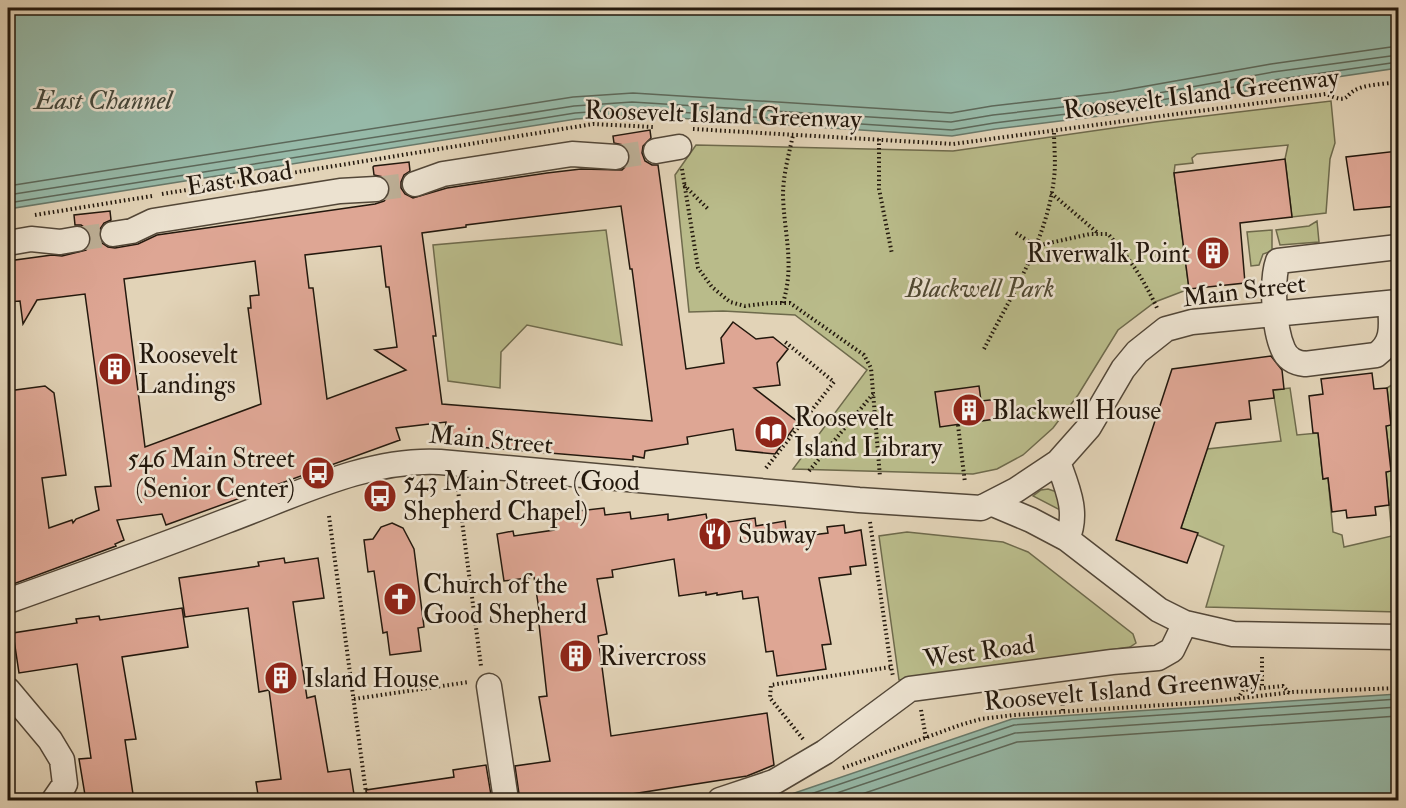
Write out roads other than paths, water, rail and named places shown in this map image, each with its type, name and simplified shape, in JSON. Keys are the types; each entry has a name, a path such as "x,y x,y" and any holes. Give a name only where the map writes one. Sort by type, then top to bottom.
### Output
{"street":[{"path":"415,184 443,174 572,154 616,157"},
{"name":"East Road","path":"113,234 132,231 153,220 340,191 376,189"},
{"path":"8,243 31,239 60,242 77,239"},
{"path":"1394,303 1391,330 1384,349 1376,355 1305,364 1293,360 1283,349 1276,314 1274,273 1278,261 1398,247"},
{"name":"Main Street","path":"8,601 369,469 406,462 440,462 911,504 981,508 993,504 1058,462 1089,426 1130,360 1146,343 1162,332 1184,323 1394,303"},
{"path":"1058,462 1070,497 1074,519 1067,539 1159,610 1185,623 1233,634 1398,637"},
{"name":"Main Street","path":"993,504 1067,539"},
{"name":"West Road","path":"720,801 823,765 910,689 1158,658 1172,650 1185,623"},
{"path":"481,678 506,801"},
{"path":"8,690 50,740 62,760 64,784 54,801"}],"water":[{"name":"East Channel","path":"8,8 1398,8 1398,68 1275,86 1116,114 952,136 631,115 576,119 8,209"},
{"path":"1398,694 1398,800 774,800 1012,719"}],"tunnel":[{"path":"616,157 656,151"},
{"path":"376,189 415,184"},
{"path":"77,239 113,234"}],"place":[{"name":"Riverwalk Point","path":"1213,253"},
{"name":"Roosevelt Landings","path":"115,369"},
{"name":"Blackwell House","path":"969,410"},
{"name":"Roosevelt Island Library","path":"771,432"},
{"name":"546 Main Street (Senior Center)","path":"318,473"},
{"name":"543 Main Street (Good Shepherd Chapel)","path":"380,496"},
{"name":"Subway","path":"715,534"},
{"name":"Church of the Good Shepherd","path":"400,599"},
{"name":"Rivercross","path":"576,656"},
{"name":"Island House","path":"281,678"}],"park label":[{"name":"Blackwell Park","path":"980,288"}]}
